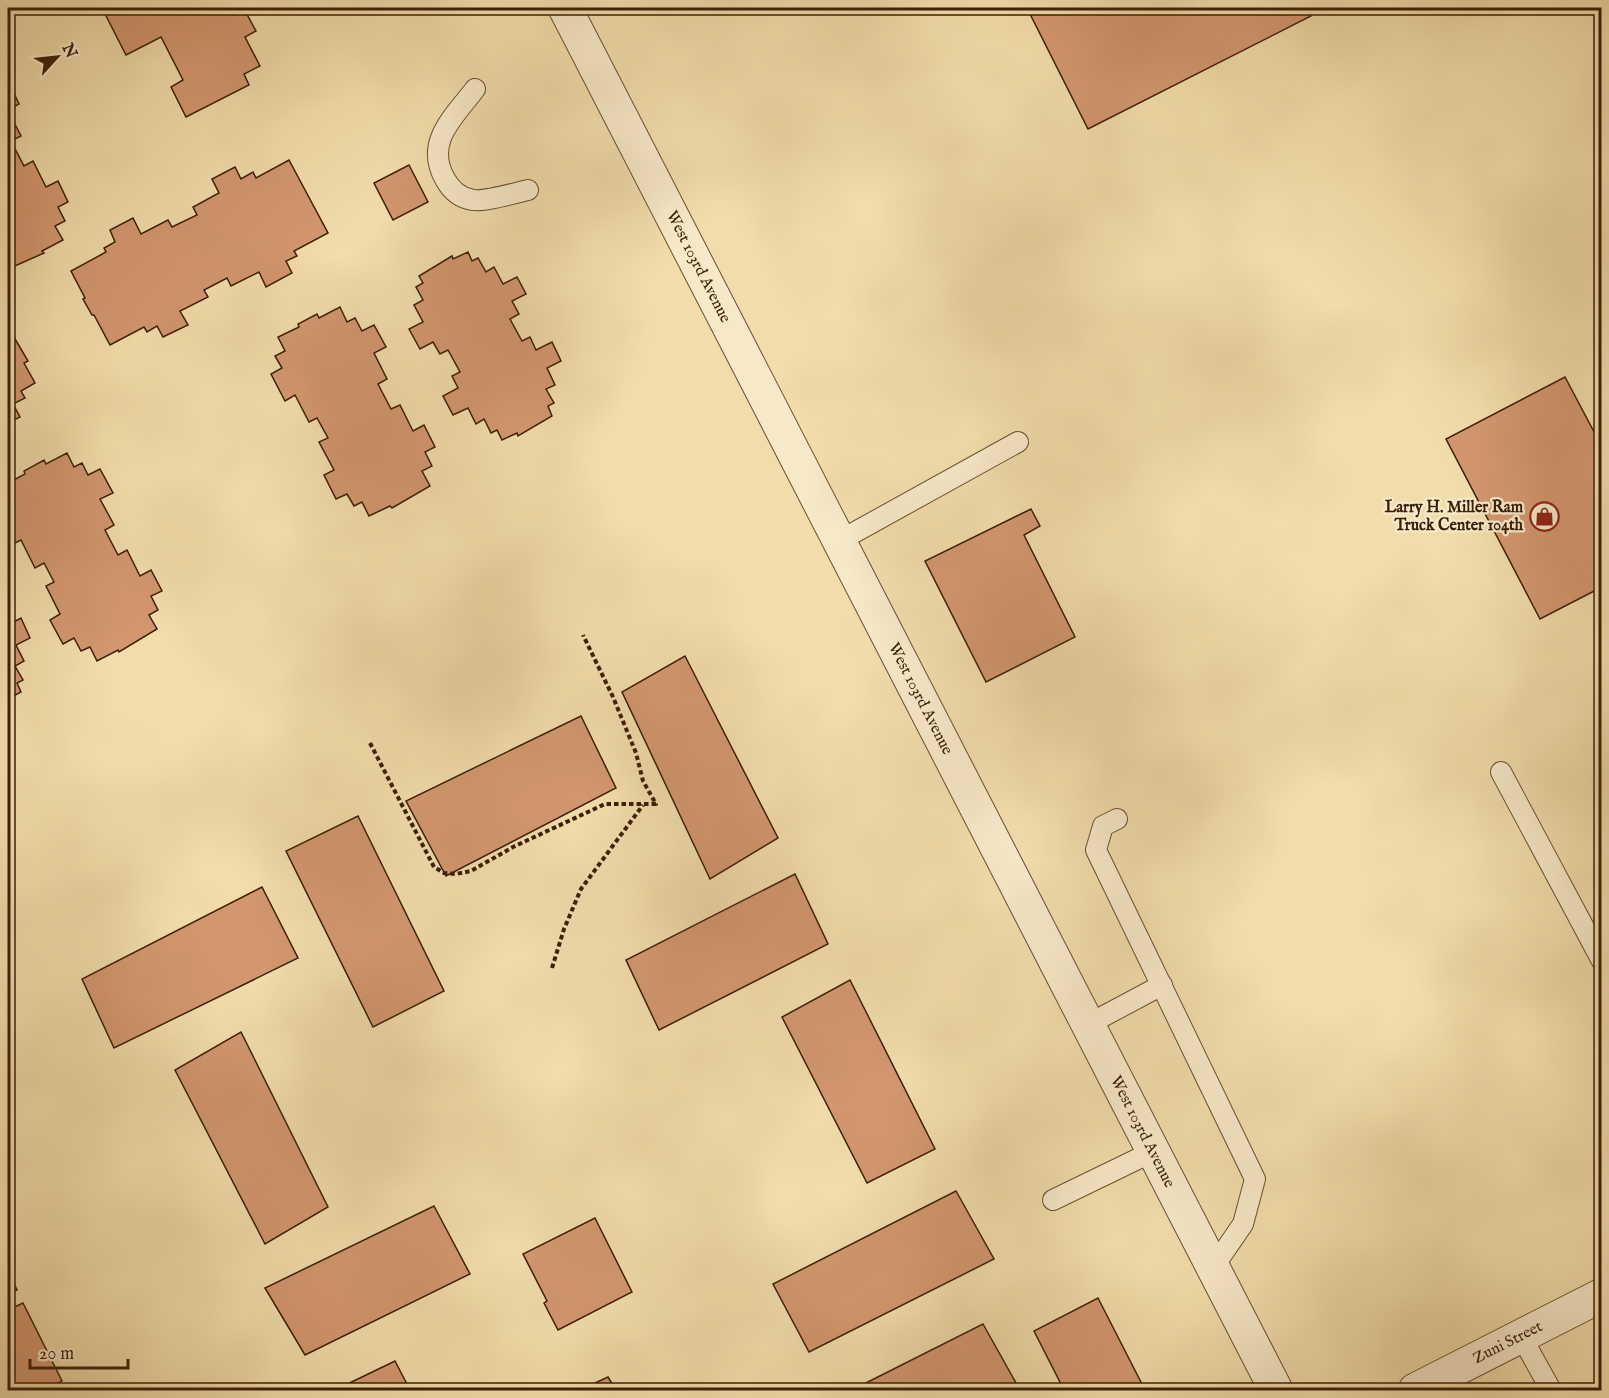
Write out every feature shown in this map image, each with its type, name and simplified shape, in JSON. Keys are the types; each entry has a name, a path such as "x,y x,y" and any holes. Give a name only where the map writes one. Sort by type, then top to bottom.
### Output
{"street":[{"name":"West 103rd Avenue","path":"565,8 1276,1390"},
{"name":"Zuni Street","path":"1415,1390 1602,1295"}],"lane":[{"path":"475,89 447,126 437,146 439,169 452,192 474,200 528,190"},
{"path":"838,541 1018,442"},
{"path":"1502,772 1602,961"},
{"path":"1117,819 1103,826 1096,850 1255,1179 1244,1224 1212,1269"},
{"path":"1087,1025 1162,985"},
{"path":"1053,1200 1152,1152"},
{"path":"1521,1336 1551,1390"}],"path":[{"path":"370,743 434,867 444,873 456,874 471,871 513,847 605,804 656,804 643,781 636,753 613,697 583,635"},
{"path":"552,968 564,929 581,889 643,804"}],"building":[{"path":"102,8 229,8 233,15 244,9 256,31 245,37 260,66 244,74 249,85 186,117 171,87 183,80 161,37 126,55"},
{"path":"1027,8 1307,8 1311,16 1088,129"},
{"path":"8,81 19,104 8,110"},
{"path":"8,111 21,136 11,141 24,166 33,161 46,187 58,181 68,202 58,207 65,221 55,226 63,240 42,251 44,253 8,269"},
{"path":"289,160 328,233 294,251 297,256 286,261 292,273 266,287 259,272 231,286 227,278 204,290 208,297 180,311 188,325 163,337 157,326 147,332 144,327 110,345 83,299 85,298 71,271 106,252 104,248 115,242 110,230 133,218 141,234 168,220 172,227 197,215 193,207 219,193 212,179 235,167 241,179 253,172 256,178"},
{"path":"409,165 428,202 393,220 374,183"},
{"path":"468,252 472,261 478,258 486,272 494,267 503,284 517,277 526,294 512,301 519,314 510,319 522,341 530,337 536,350 552,342 561,361 547,368 555,385 546,389 554,403 548,406 552,416 518,436 517,433 502,440 497,430 491,433 484,419 476,424 468,408 453,415 443,396 458,388 452,376 460,372 448,350 440,354 433,342 420,349 409,329 423,322 414,305 423,300 416,287 423,283 419,276 452,256 453,259"},
{"path":"340,307 347,322 355,318 362,331 374,325 386,347 374,353 387,379 378,384 391,409 400,405 413,431 424,425 435,447 425,452 432,466 422,471 430,486 392,508 390,506 369,516 362,502 354,506 347,494 336,499 324,475 334,470 319,442 328,438 317,418 309,422 295,395 285,401 271,374 282,368 275,356 285,351 278,337 299,327 298,324 317,314 319,318"},
{"path":"8,327 28,361 24,363 35,383 21,391 25,398 13,404 20,417 8,423"},
{"name":"Larry H. Miller Ram Truck Center 104th","path":"1565,377 1602,447 1602,587 1540,619 1446,439"},
{"path":"67,453 74,467 82,463 88,475 100,469 113,493 100,499 114,525 105,530 118,555 127,550 140,576 151,570 162,591 151,596 158,610 149,615 157,629 119,652 118,650 97,661 90,647 81,651 74,638 63,644 50,620 60,614 46,586 54,582 44,563 35,568 21,540 11,545 8,539 8,499 11,497 8,492 8,483 44,460 46,464"},
{"path":"1031,509 1040,526 1024,535 1075,637 986,682 925,561"},
{"path":"21,618 30,638 16,645 24,661 15,666 23,680 17,683 21,692 8,699 8,625"},
{"path":"685,656 778,838 710,879 622,692"},
{"path":"581,716 616,788 446,876 406,801"},
{"path":"358,816 444,991 373,1027 286,851"},
{"path":"795,874 828,944 659,1030 626,960"},
{"path":"262,887 298,958 114,1048 82,979"},
{"path":"850,980 935,1149 867,1183 782,1017"},
{"path":"241,1032 328,1207 265,1244 175,1070"},
{"path":"956,1191 994,1259 809,1352 773,1284"},
{"path":"434,1206 470,1274 305,1355 265,1288"},
{"path":"595,1218 632,1292 558,1330 544,1303 547,1301 523,1254"},
{"path":"8,1271 17,1290 8,1295"},
{"path":"1098,1298 1145,1390 1064,1390 1034,1331"},
{"path":"23,1303 62,1381 44,1390 16,1390 8,1374 8,1310"},
{"path":"983,1324 1020,1390 852,1390"},
{"path":"395,1361 410,1390 335,1390"},
{"path":"608,1377 616,1390 580,1390"},
{"path":"93,1385 96,1390 81,1390"}],"place":[{"name":"Larry H. Miller Ram Truck Center 104th","path":"1544,517"}]}
